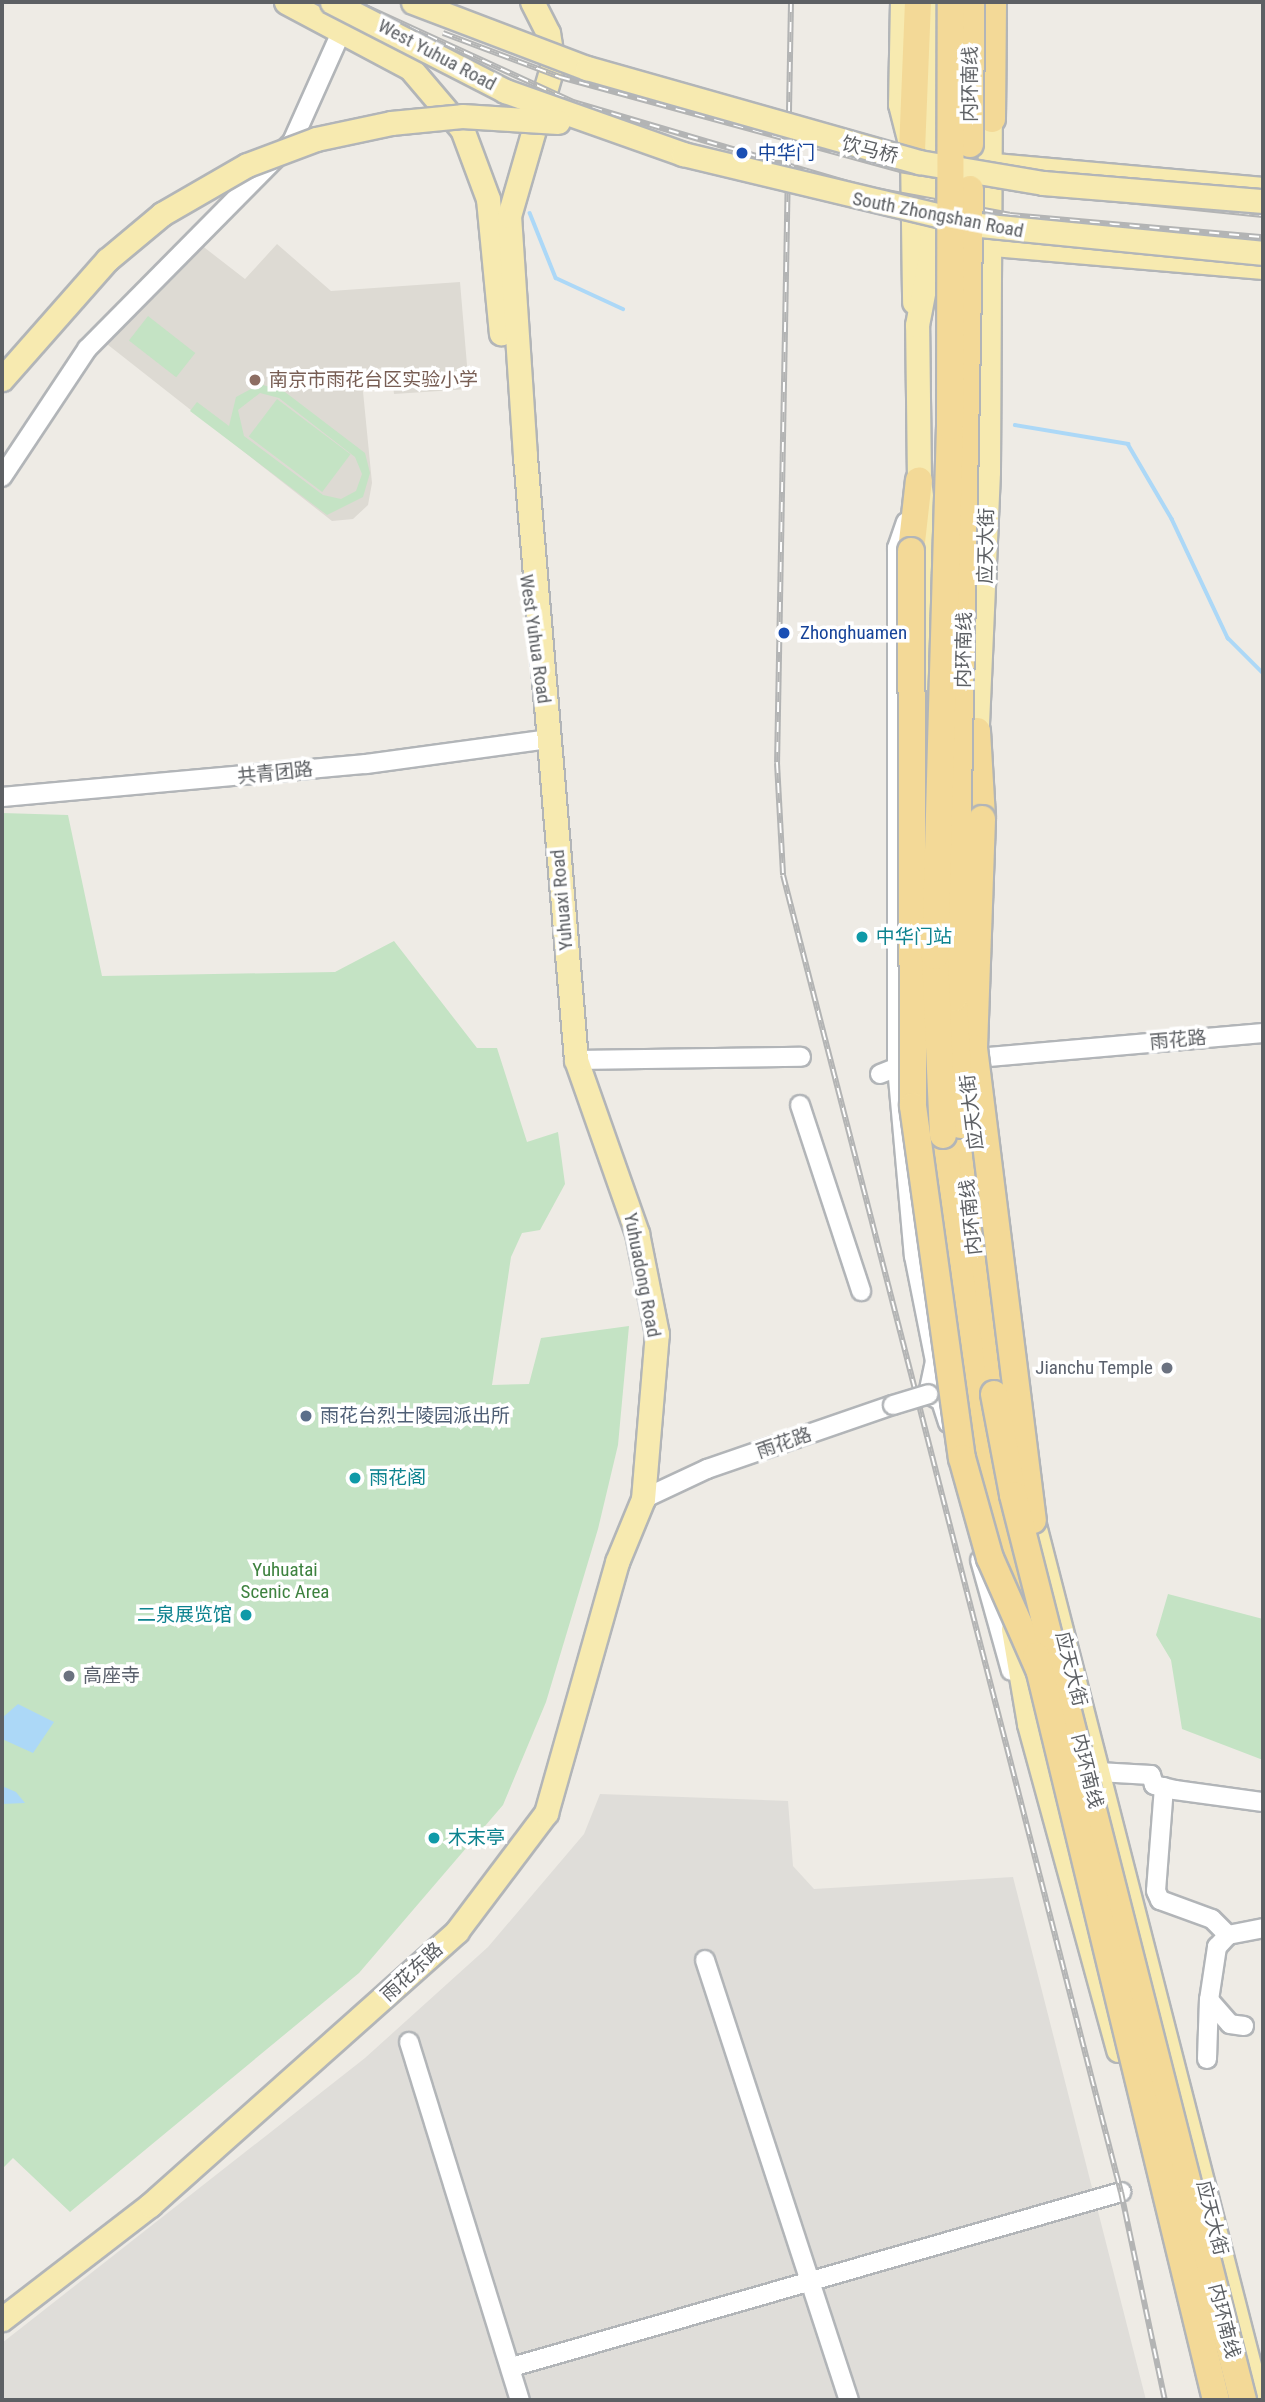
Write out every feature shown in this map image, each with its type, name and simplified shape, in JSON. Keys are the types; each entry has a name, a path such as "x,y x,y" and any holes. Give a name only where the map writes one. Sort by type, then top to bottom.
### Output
{"highway":[{"name":"内环南线","path":"951,2 950,426 936,1049 951,1233 981,1443 1040,1672 1216,2400"},
{"name":"内环南线","path":"971,2 969,427 954,998 961,1125 994,1394 1033,1567 1243,2400"},
{"path":"989,7 992,119"},
{"path":"921,10 922,153"},
{"path":"919,480 911,551 913,1107 962,1458 990,1558 1040,1672"},
{"path":"977,731 982,819 974,1048 1030,1476 1033,1567"}],"main road":[{"name":"West Yuhua Road","path":"286,2 393,55 430,86 462,129 478,164 494,237 510,457 548,739"},
{"name":"West Yuhua Road","path":"332,2 505,91 620,132"},
{"name":"饮马桥","path":"414,2 587,68 919,162 1042,183 1263,201"},
{"name":"West Yuhua Road","path":"532,2 548,33 553,64 509,216 548,739"},
{"path":"2,379 81,286 134,237 219,179 282,150 353,129 444,117 546,120 620,132"},
{"name":"应天大街","path":"992,119 993,244 966,1059 984,1241 1018,1464 1258,2400"},
{"name":"South Zhongshan Road","path":"620,132 940,219 1263,253"},
{"path":"1206,2400 1029,1724 1027,1685 961,1385 924,1112 928,550 919,480 917,326 922,153 994,165 1263,189"},
{"path":"478,164 496,186 520,175"},
{"path":"993,244 1263,267"},
{"name":"Yuhuaxi Road","path":"548,739 576,1060"},
{"name":"Yuhuadong Road","path":"576,1060 637,1233 657,1334 643,1499"},
{"name":"雨花东路","path":"2,2319 150,2205 457,1931 546,1813 617,1562 643,1499"},
{"path":"1046,1787 1098,1772"}],"street":[{"path":"2,477 87,349 292,142 342,30"},
{"path":"919,480 897,548 897,1067 914,1256 935,1361 928,1394 941,1401 947,1417 974,1541 1029,1724"},
{"name":"共青团路","path":"2,797 366,764 548,739"},
{"name":"雨花路","path":"923,1057 966,1059 1263,1033"},
{"path":"576,1060 801,1057"},
{"path":"880,1074 923,1057"},
{"path":"800,1105 861,1291"},
{"name":"雨花路","path":"643,1499 706,1469 928,1394"},
{"path":"1098,1772 1151,1775 1164,1787 1263,1802"},
{"path":"1164,1787 1156,1891 1160,1900 1212,1919 1228,1935"},
{"path":"1207,2059 1209,2000 1217,1947 1228,1935 1263,1927"},
{"path":"705,1961 849,2400"},
{"path":"1209,2000 1230,2024 1244,2026"},
{"path":"409,2042 512,2367 516,2399"},
{"path":"512,2367 1121,2192"}],"shaded area":[{"name":"南京市雨花台区实验小学","path":"196,241 245,279 277,244 331,291 460,282 469,389 394,394 391,367 361,371 372,483 368,505 353,519 332,521 98,337"},
{"path":"600,1794 788,1801 793,1866 814,1889 1013,1877 1146,2400 2,2400 2,2343 365,2058 488,1947 584,1834"}],"green space":[{"path":"148,316 195,353 176,377 129,340"},
{"path":"260,384 285,392 365,453 370,473 363,497 327,515 190,411 197,402 229,426 236,397","holes":["260,393 279,398 355,457 362,474 356,491 341,499 323,495 244,436 238,410"]},
{"path":"277,399 350,454 322,492 249,437"},
{"name":"Yuhuatai Scenic Area","path":"2,813 68,815 102,976 335,972 394,941 477,1048 497,1048 527,1142 558,1132 565,1184 540,1230 522,1233 511,1257 492,1385 529,1384 541,1338 629,1326 618,1445 598,1529 546,1702 503,1805 359,1973 70,2212 13,2158 2,2169"},
{"path":"1168,1594 1263,1619 1263,1760 1182,1729 1171,1660 1156,1635"}],"water":[{"path":"18,1704 54,1722 33,1753 2,1739 2,1718"},
{"path":"2,1786 16,1792 25,1803 2,1804"}],"waterway":[{"path":"530,213 556,278 623,309"},
{"path":"1015,425 1128,444 1172,519 1228,638 1263,673"}],"railway":[{"path":"355,2 573,102 865,188 1010,215 1263,237"},
{"path":"791,2 777,763 783,875 1121,2192 1165,2400"},
{"path":"443,33 560,77 899,170 1020,190 1263,215"}],"place":[{"name":"中华门","path":"742,153"},
{"name":"南京市雨花台区实验小学","path":"255,380"},
{"name":"Zhonghuamen","path":"784,633"},
{"name":"中华门站","path":"862,937"},
{"name":"Jianchu Temple","path":"1167,1368"},
{"name":"雨花台烈士陵园派出所","path":"306,1416"},
{"name":"雨花阁","path":"355,1478"},
{"name":"二泉展览馆","path":"246,1615"},
{"name":"高座寺","path":"69,1676"},
{"name":"木末亭","path":"434,1838"}]}
